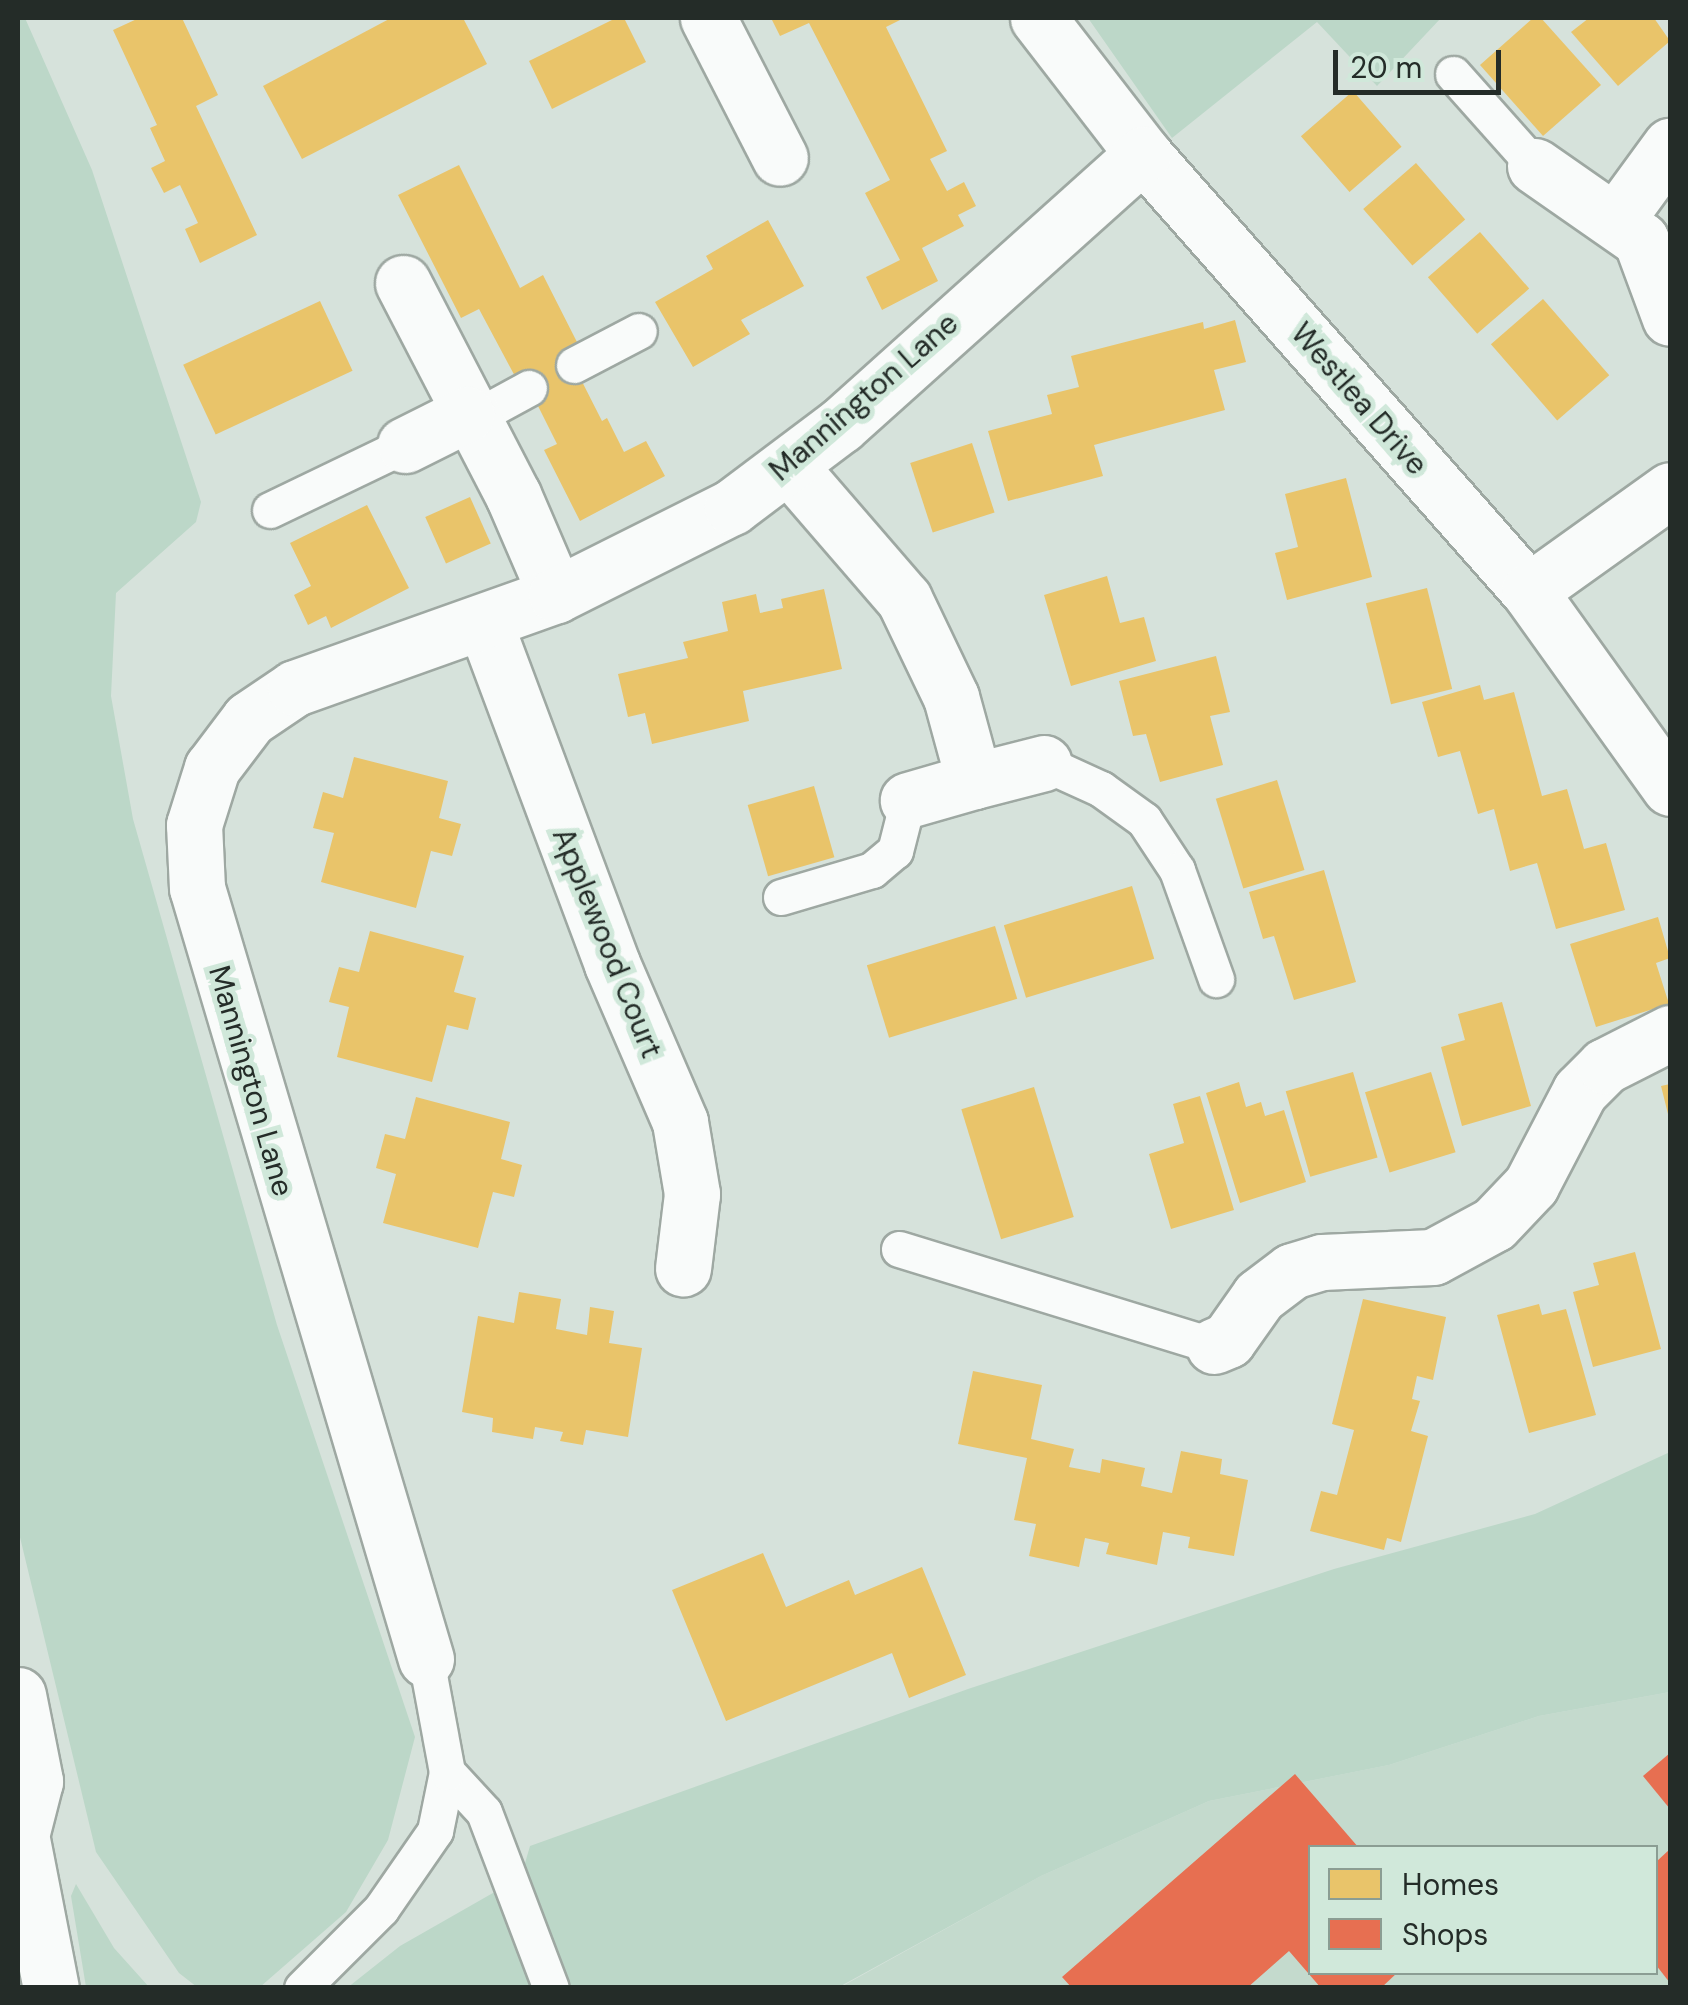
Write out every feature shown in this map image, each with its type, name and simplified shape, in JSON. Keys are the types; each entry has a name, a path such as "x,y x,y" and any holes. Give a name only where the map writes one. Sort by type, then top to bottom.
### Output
{"street":[{"path":"708,18 722,102 780,158"},
{"name":"Westlea Drive","path":"1038,18 1143,154 1529,591 1670,788"},
{"path":"1616,220 1670,146"},
{"name":"Mannington Lane","path":"426,1659 286,1203 191,850 212,768 270,700 325,674 485,624 556,595 653,551 789,466 1143,154"},
{"path":"1534,166 1640,240 1654,264 1670,318"},
{"path":"403,283 468,417 512,495 556,595"},
{"path":"405,445 468,417"},
{"path":"789,466 904,599 951,697 974,781"},
{"path":"1529,591 1670,490"},
{"name":"Applewood Court","path":"485,624 612,964 680,1122 692,1194 683,1268"},
{"path":"908,800 1044,763"},
{"path":"1214,1346 1228,1340 1260,1296 1292,1271 1322,1262 1432,1257 1494,1224 1531,1186 1580,1091 1605,1066 1670,1033"},
{"path":"18,1695 35,1781 20,1824 51,1988"},
{"path":"18,1948 34,1988"}],"lane":[{"path":"1452,74 1534,166"},
{"path":"574,365 640,331"},
{"path":"468,417 529,388"},
{"path":"270,510 405,445"},
{"path":"1044,763 1101,789 1144,820 1177,870 1216,979"},
{"path":"781,897 872,870 895,851 908,800"},
{"path":"898,1249 1214,1346"},
{"name":"Mannington Lane","path":"302,1988 381,1910 423,1856 439,1819 446,1772 426,1659"},
{"path":"446,1772 484,1812 551,1988"}],"shaded area":[{"path":"18,18 25,18 92,170 201,502 196,522 116,593 111,696 133,819 277,1325 415,1737 388,1840 346,1912 260,1987 197,1987 179,1973 96,1852 18,1529"},
{"path":"1088,18 1441,18 1377,86 1317,22 1172,138"},
{"path":"1670,1452 1670,1692 1539,1716 1389,1765 1209,1801 1041,1876 839,1987 347,1988 400,1946 521,1877 530,1846 968,1689 1334,1569 1535,1514"},
{"path":"1670,1692 1670,1987 839,1988 1041,1876 1209,1801 1389,1765 1539,1716"},
{"path":"76,1884 114,1948 149,1987 86,1987 71,1896"}],"building: Homes":[{"path":"139,18 182,18 218,95 196,106 257,235 200,263 185,229 198,223 180,185 164,193 151,168 165,161 150,128 157,125 113,30"},
{"path":"391,18 463,18 487,64 302,159 263,86"},
{"path":"616,18 624,18 646,62 552,109 529,61"},
{"path":"771,18 904,18 886,27 947,151 930,159 947,191 964,182 976,206 958,215 964,226 922,248 938,281 882,310 866,277 900,260 865,193 890,180 809,23 780,36"},
{"path":"1533,18 1541,18 1601,85 1543,136 1480,65"},
{"path":"1589,18 1654,18 1670,41 1618,86 1571,32"},
{"path":"1353,91 1402,147 1349,192 1301,136"},
{"path":"1416,163 1465,220 1412,266 1363,209"},
{"path":"459,165 520,288 543,275 580,348 568,354 602,421 607,418 624,452 646,441 665,476 580,521 544,450 557,444 529,388 517,380 479,309 461,318 398,195"},
{"path":"768,220 804,286 741,320 750,334 693,367 655,302 713,269 706,256"},
{"path":"1480,232 1529,289 1477,334 1428,277"},
{"path":"1543,299 1609,375 1557,420 1491,344"},
{"path":"320,301 353,371 216,435 183,365"},
{"path":"1235,320 1246,362 1214,370 1225,410 1094,445 1103,476 1008,501 988,431 1052,414 1047,395 1079,387 1071,356 1203,322 1204,329"},
{"path":"972,443 995,512 933,533 910,463"},
{"path":"1346,478 1372,577 1287,600 1275,553 1298,547 1285,494"},
{"path":"470,497 491,544 446,564 425,517"},
{"path":"367,505 409,588 331,628 326,616 308,625 294,595 311,586 290,543"},
{"path":"1107,576 1120,623 1144,617 1156,661 1071,686 1044,595"},
{"path":"1427,588 1452,689 1391,704 1366,603"},
{"path":"824,589 842,669 743,691 749,721 652,744 645,713 628,717 618,674 688,658 683,642 728,631 722,602 756,594 760,613 783,608 781,599"},
{"path":"1216,656 1230,712 1210,716 1223,765 1160,782 1146,734 1133,736 1119,681"},
{"path":"1480,685 1484,700 1514,692 1542,796 1567,789 1584,849 1606,843 1625,910 1556,929 1537,863 1510,871 1494,809 1478,814 1460,751 1438,757 1422,702"},
{"path":"354,757 448,781 439,818 461,824 452,856 431,851 416,908 321,882 334,833 313,828 323,792 343,798"},
{"path":"1277,780 1304,870 1243,889 1216,799"},
{"path":"814,786 834,857 768,876 748,805"},
{"path":"1324,870 1356,982 1294,1000 1274,936 1263,939 1249,892"},
{"path":"1132,886 1154,959 1026,998 1004,925"},
{"path":"1658,917 1670,958 1656,963 1669,1004 1596,1027 1570,944"},
{"path":"995,926 1017,999 889,1038 867,965"},
{"path":"370,931 464,956 454,992 476,998 468,1030 447,1025 432,1082 337,1057 349,1007 329,1002 339,967 359,972"},
{"path":"1502,1002 1531,1106 1462,1126 1441,1047 1465,1040 1458,1014"},
{"path":"1353,1072 1378,1158 1310,1177 1286,1091"},
{"path":"1431,1072 1456,1152 1390,1173 1365,1092"},
{"path":"1239,1082 1246,1107 1261,1102 1265,1116 1284,1110 1306,1182 1240,1203 1206,1093"},
{"path":"1670,1084 1670,1118 1669,1118 1661,1086"},
{"path":"1034,1087 1074,1217 1001,1239 961,1109"},
{"path":"1200,1096 1234,1210 1171,1229 1149,1154 1184,1143 1173,1104"},
{"path":"416,1097 510,1122 501,1159 522,1165 514,1197 493,1192 478,1248 383,1223 396,1174 376,1168 385,1134 405,1139"},
{"path":"1635,1252 1661,1349 1593,1367 1573,1292 1599,1285 1593,1263"},
{"path":"519,1292 561,1299 556,1329 587,1335 590,1307 614,1311 609,1343 642,1348 628,1437 586,1430 583,1445 560,1441 563,1432 535,1427 533,1439 492,1432 493,1418 462,1412 478,1316 514,1323"},
{"path":"1363,1299 1446,1317 1433,1380 1417,1376 1412,1399 1420,1401 1411,1431 1428,1436 1401,1542 1387,1538 1384,1550 1310,1531 1321,1491 1337,1495 1354,1430 1332,1424"},
{"path":"1539,1304 1542,1315 1566,1309 1596,1415 1529,1433 1497,1315"},
{"path":"973,1371 1042,1385 1031,1439 1074,1449 1069,1467 1100,1473 1102,1459 1145,1468 1141,1486 1172,1493 1181,1451 1222,1459 1220,1474 1248,1480 1234,1556 1188,1548 1190,1537 1163,1532 1157,1565 1106,1554 1109,1543 1085,1538 1079,1567 1029,1556 1036,1524 1014,1520 1027,1458 958,1444"},
{"path":"763,1553 786,1607 849,1580 855,1595 922,1567 966,1675 909,1698 892,1653 726,1721 672,1590"}],"building: Shops":[{"path":"1670,1753 1670,1809 1643,1776"},
{"path":"1295,1774 1356,1845 1308,1845 1308,1973 1289,1951 1247,1988 1072,1988 1062,1977"},
{"path":"1670,1849 1670,1983 1658,1968 1658,1860"},
{"path":"1310,1975 1395,1975 1381,1988 1321,1988"}]}
